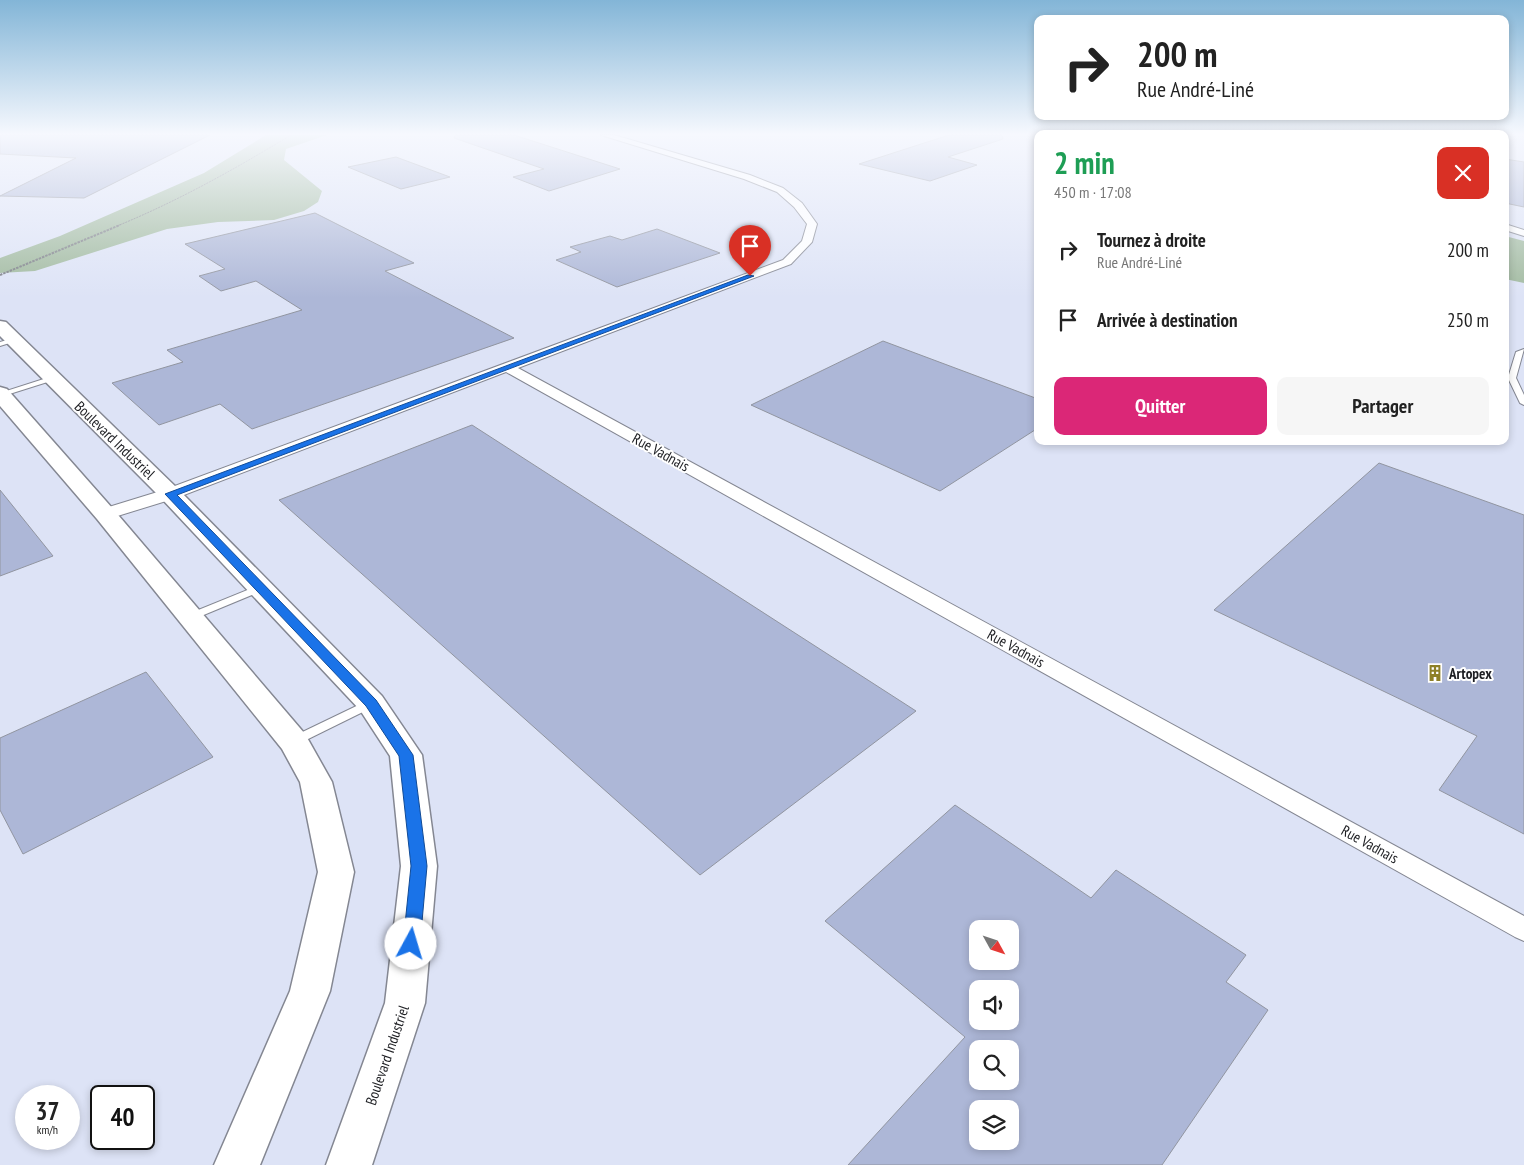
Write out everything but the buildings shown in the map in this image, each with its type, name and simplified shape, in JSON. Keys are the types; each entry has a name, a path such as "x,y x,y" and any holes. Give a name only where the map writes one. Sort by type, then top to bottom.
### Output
{"street":[{"path":"105,514 170,494 788,262 807,242 812,224 798,205 778,189"},
{"path":"1509,228 1524,233"},
{"name":"Boulevard Industriel","path":"5,337 53,379 170,494 371,703 406,755 419,866 405,1003 349,1165"},
{"name":"Rue Vadnais","path":"507,367 1524,929"},
{"path":"1,394 105,514 294,742 316,782 336,872 310,990 237,1165"}],"lane":[{"path":"1524,351 1520,352 1512,378 1524,403"},
{"path":"1,394 53,379"},
{"path":"190,617 260,588"},
{"path":"294,742 371,703"}],"path":[{"path":"0,275 158,209 195,189"}],"shaded area":[{"path":"0,189 1034,189 1034,445 1509,445 1509,189 1524,189 1524,1165 0,1165"}],"green space":[{"path":"167,189 320,189 322,191 318,202 304,211 274,220 218,222 167,229 35,271 0,273 0,258 60,236"},
{"path":"1509,237 1524,241 1524,283 1509,280"}],"place":[{"name":"Artopex","path":"1435,673"}],"route":[{"path":"411,944 419,866 406,755 371,703 170,494 750,276"}]}
